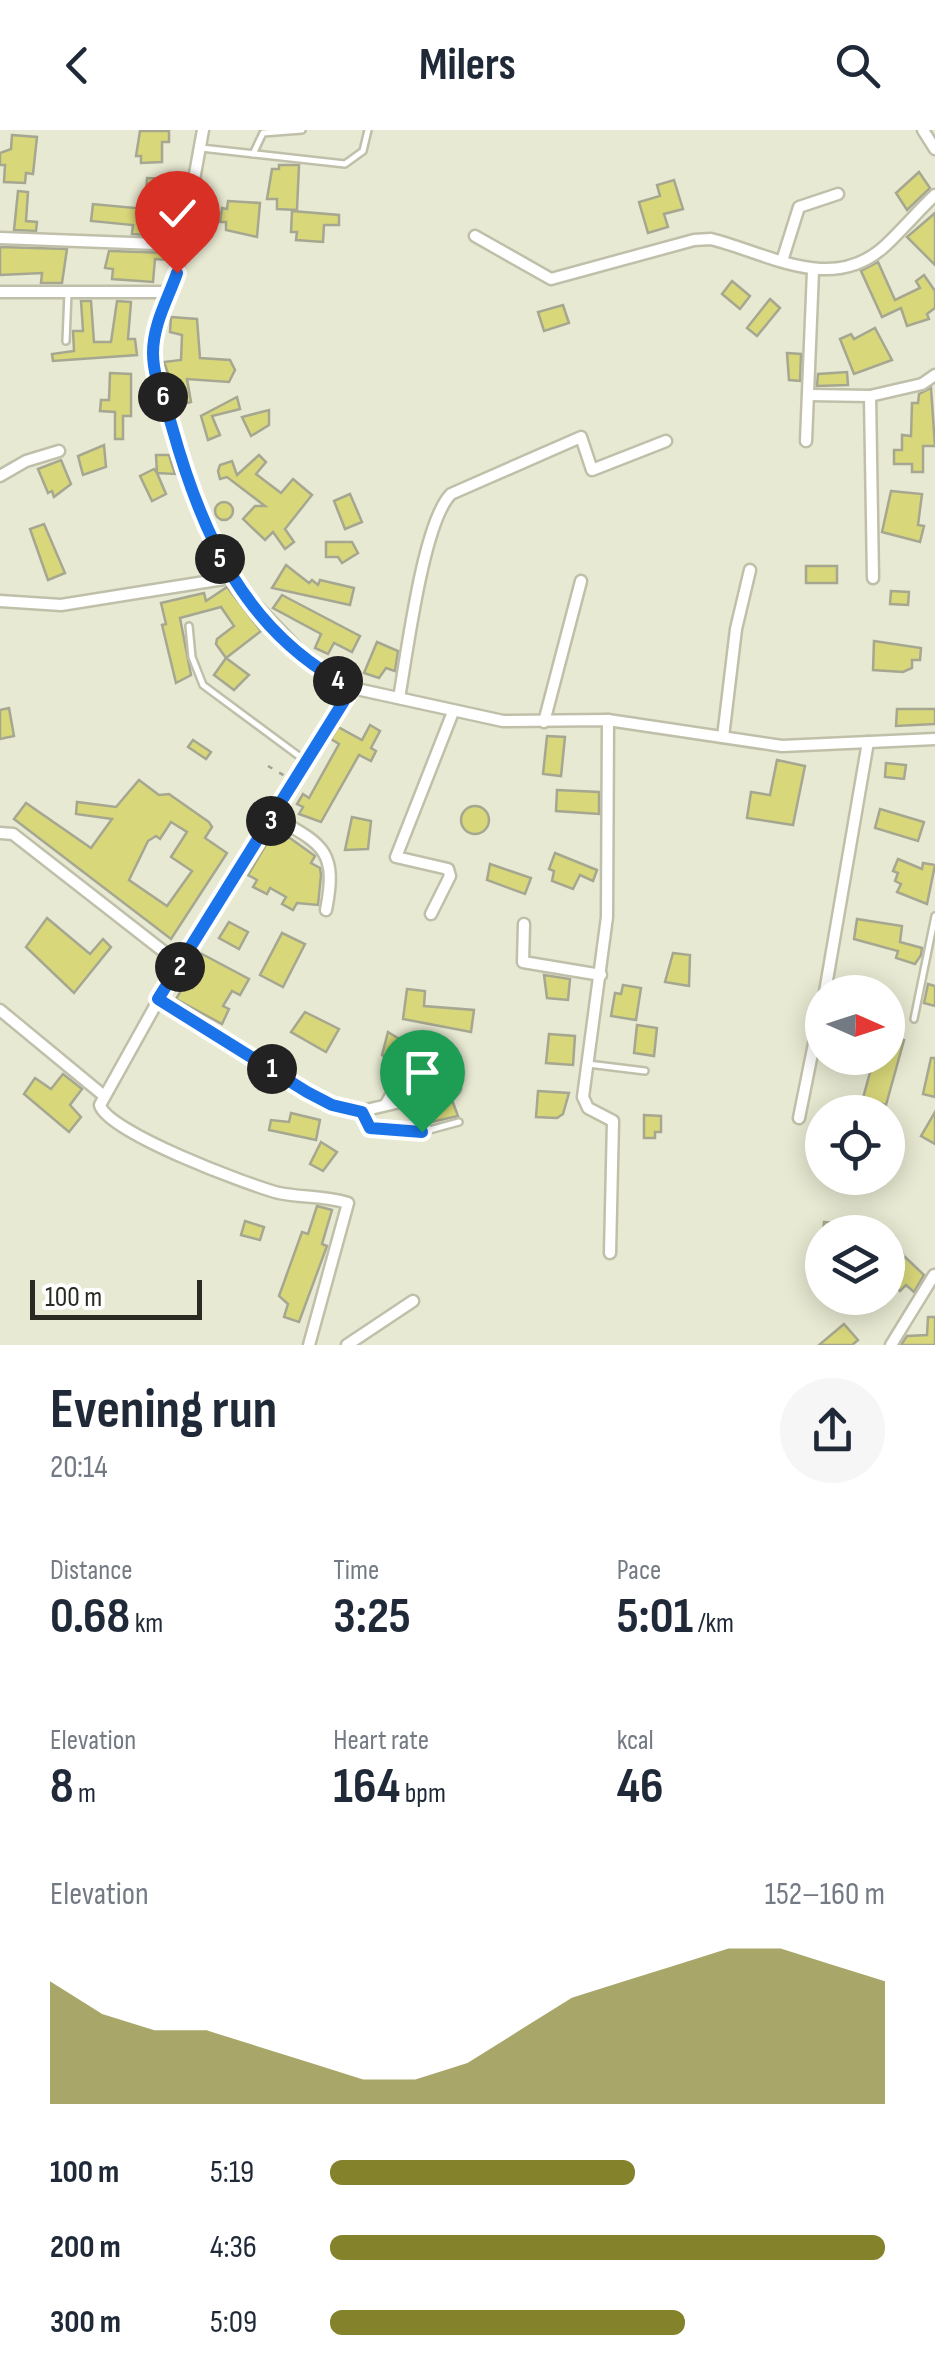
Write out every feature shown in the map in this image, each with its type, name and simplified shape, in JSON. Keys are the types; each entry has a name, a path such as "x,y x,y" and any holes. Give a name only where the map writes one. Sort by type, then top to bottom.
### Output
{"street":[{"path":"204,130 184,245 157,322 154,370 195,504 230,578 293,648 352,688 453,712 544,722 608,720 816,747 935,738"},
{"path":"923,130 935,149"},
{"path":"782,261 799,207 838,194"},
{"path":"475,236 558,280 694,240 711,239 813,271 832,272 869,258 935,195"},
{"path":"0,238 184,245"},
{"path":"806,441 813,271"},
{"path":"0,292 170,292"},
{"path":"810,395 870,396 922,384 935,376"},
{"path":"870,396 873,578"},
{"path":"398,698 430,539 442,503 451,494 581,436 592,470 666,442"},
{"path":"0,476 26,461 60,452"},
{"path":"723,737 736,628 750,570"},
{"path":"0,601 61,604 230,578"},
{"path":"544,722 581,581"},
{"path":"309,1345 348,1203 318,1194 280,1193 201,1164 110,1120 102,1111 103,1095 158,999 352,688"},
{"path":"432,914 450,876 448,869 396,857 453,712"},
{"path":"608,720 607,917 583,1102 613,1120 610,1253"},
{"path":"828,975 868,742"},
{"path":"276,814 325,850 331,867 326,910"},
{"path":"0,832 12,834 180,966"},
{"path":"524,924 523,962 601,975"},
{"path":"158,999 332,1105 362,1112 455,1089"},
{"path":"0,1010 103,1095"},
{"path":"385,1105 423,1039"},
{"path":"800,1118 808,1075"},
{"path":"890,1345 934,1275"},
{"path":"346,1345 413,1302"}],"lane":[{"path":"253,154 263,133 302,130"},
{"path":"200,148 345,164 363,151 368,130"},
{"path":"66,340 68,290"},
{"path":"189,626 192,657 203,685 307,762"},
{"path":"276,814 289,818"},
{"path":"914,1019 935,916"},
{"path":"588,1064 645,1071"},
{"path":"362,1112 370,1128 422,1132 460,1122"}],"path":[{"path":"268,766 295,782"}],"building":[{"path":"140,131 169,131 169,142 162,142 162,162 141,163 141,156 136,156"},
{"path":"12,135 37,137 33,174 26,173 25,183 4,182 5,165 0,165 0,153 11,149"},
{"path":"279,165 299,165 297,210 277,209 277,199 267,199 272,169 279,169"},
{"path":"919,172 930,188 907,210 896,193"},
{"path":"147,178 166,179 163,222 169,222 168,236 132,234 133,225 91,221 93,204 145,209"},
{"path":"674,180 683,209 664,214 668,227 648,233 639,202 660,196 657,185"},
{"path":"18,191 28,192 26,221 37,222 36,231 14,230"},
{"path":"228,201 260,203 257,237 226,230 226,222 220,222 222,208 227,209"},
{"path":"292,211 339,215 339,225 324,225 323,242 296,240 297,232 291,232"},
{"path":"935,213 935,265 907,237"},
{"path":"0,247 67,249 62,283 41,283 42,273 0,275"},
{"path":"109,251 170,253 169,260 155,259 153,282 112,279 113,269 105,268"},
{"path":"878,262 895,300 920,288 916,281 924,275 935,291 935,308 927,314 929,319 907,326 901,308 882,317 861,271"},
{"path":"732,281 750,296 740,309 722,294"},
{"path":"770,299 780,308 757,336 747,328"},
{"path":"81,301 91,301 94,342 111,342 117,301 131,302 128,339 135,339 137,355 53,361 52,354 74,351 73,331 83,331"},
{"path":"563,305 569,323 544,331 538,312"},
{"path":"171,317 197,319 200,358 230,360 235,370 229,382 187,379 191,402 179,405 164,362 181,360 182,335 170,332"},
{"path":"875,328 892,360 854,374 840,339 851,334 854,339"},
{"path":"787,353 801,354 800,381 789,380"},
{"path":"847,372 848,385 817,386 818,374"},
{"path":"110,373 131,374 131,416 123,416 123,439 115,439 115,412 100,411 101,400 109,400"},
{"path":"931,388 935,446 923,446 923,472 912,472 912,464 894,464 894,450 902,450 902,435 911,436 912,403 918,403 919,394"},
{"path":"237,397 240,409 212,416 220,435 208,440 201,416"},
{"path":"269,410 269,425 251,436 242,417"},
{"path":"104,445 106,467 83,475 78,456"},
{"path":"156,455 169,455 175,474 157,473"},
{"path":"259,455 266,462 256,474 281,493 293,479 312,495 285,529 294,542 285,549 273,532 265,540 243,519 255,506 265,506 227,477 220,479 220,465 232,461 237,475"},
{"path":"61,460 71,484 54,497 52,491 48,493 38,469"},
{"path":"154,469 166,494 152,501 140,476"},
{"path":"891,491 922,494 918,525 924,526 920,542 882,532"},
{"path":"350,494 362,522 345,529 334,501"},
{"path":"224,502 233,511 224,520 215,511"},
{"path":"44,524 65,573 48,580 30,529"},
{"path":"326,542 352,542 358,553 342,563 338,557 326,557"},
{"path":"286,565 309,583 312,580 318,585 320,580 354,588 350,605 272,588"},
{"path":"806,566 837,566 837,583 806,583"},
{"path":"227,587 261,631 226,658 216,644 217,639 234,626 221,607 180,618 191,675 176,683 162,625 166,624 161,603 204,593 206,601"},
{"path":"891,591 909,592 908,605 890,604"},
{"path":"282,595 360,636 352,652 334,643 328,654 315,648 321,634 273,608"},
{"path":"874,641 921,648 920,660 912,660 912,668 903,672 873,670"},
{"path":"377,642 398,651 395,671 386,668 379,678 364,673"},
{"path":"226,658 249,675 234,690 214,675"},
{"path":"9,708 14,736 0,739 0,710"},
{"path":"897,709 935,709 935,724 896,726"},
{"path":"370,725 380,731 371,748 376,751 371,761 359,755 321,822 299,814 303,807 297,804 303,794 309,798 339,744 331,739 338,727 362,740"},
{"path":"547,736 565,737 561,776 543,774"},
{"path":"193,740 211,752 206,759 188,747"},
{"path":"777,760 805,766 793,825 747,818 751,792 770,795"},
{"path":"886,763 906,765 904,779 885,777"},
{"path":"139,780 159,795 169,794 209,822 212,827 205,838 227,853 171,939 14,819 26,803 91,848 112,819 76,814 77,802 116,807","holes":["171,822 187,832 171,857 192,871 167,906 129,880 148,841 156,836 160,839"]},
{"path":"557,790 599,792 599,814 556,811"},
{"path":"475,806 485,810 489,820 485,830 475,834 465,830 461,820 465,810"},
{"path":"880,809 924,822 918,841 875,828"},
{"path":"352,817 371,821 368,849 345,850"},
{"path":"276,828 315,856 311,863 320,868 321,875 318,905 297,903 293,910 282,904 286,897 270,888 267,894 253,887 257,880 248,875"},
{"path":"555,853 597,870 593,881 580,875 573,889 552,881 554,871 549,869"},
{"path":"898,859 922,869 923,863 935,865 927,904 897,892 901,884 895,881 898,873 893,871"},
{"path":"490,864 531,878 525,894 487,880"},
{"path":"47,918 90,954 103,939 111,947 74,993 26,947"},
{"path":"857,919 902,926 900,942 922,948 921,955 915,964 896,958 898,951 854,939"},
{"path":"229,922 248,932 239,949 219,938"},
{"path":"282,933 305,944 283,987 260,975"},
{"path":"673,953 690,955 689,986 665,982"},
{"path":"202,954 249,979 240,995 232,991 223,1006 229,1009 222,1024 176,999 185,984 192,988"},
{"path":"544,975 570,979 568,1000 547,998"},
{"path":"928,984 935,986 935,1006 924,1003"},
{"path":"623,985 641,988 636,1020 611,1016 615,993 621,994"},
{"path":"407,989 425,991 424,1006 474,1010 471,1032 403,1019"},
{"path":"305,1012 339,1029 326,1052 291,1032"},
{"path":"637,1025 657,1028 654,1056 634,1053"},
{"path":"388,1032 409,1045 394,1072 390,1070 394,1063 382,1055"},
{"path":"549,1034 575,1036 573,1065 546,1063"},
{"path":"436,1049 447,1053 451,1064 447,1075 436,1079 425,1075 421,1064 425,1053"},
{"path":"931,1058 935,1058 935,1097 923,1094"},
{"path":"63,1074 82,1089 70,1105 81,1117 69,1132 24,1094 35,1078 51,1089"},
{"path":"869,1075 894,1075 889,1095 864,1095"},
{"path":"538,1091 569,1093 563,1114 557,1118 536,1117"},
{"path":"452,1100 458,1116 418,1125 414,1111"},
{"path":"935,1112 935,1144 921,1136"},
{"path":"291,1113 320,1120 316,1140 269,1130 271,1120 289,1122"},
{"path":"644,1115 661,1116 661,1132 655,1132 655,1138 644,1138"},
{"path":"321,1142 337,1152 323,1171 310,1164"},
{"path":"317,1206 332,1210 322,1244 327,1246 299,1322 284,1317 288,1304 279,1296 302,1232 308,1234"},
{"path":"245,1221 264,1227 260,1240 241,1235"},
{"path":"905,1257 924,1275 914,1292 906,1285"},
{"path":"928,1317 935,1317 935,1345 901,1345 907,1336 927,1335"},
{"path":"844,1324 858,1340 852,1345 819,1345"}],"route":[{"path":"177,273 157,322 154,370 204,529 230,578 293,648 314,666 352,688 158,999 307,1092 332,1105 362,1112 370,1128 422,1132"}]}
